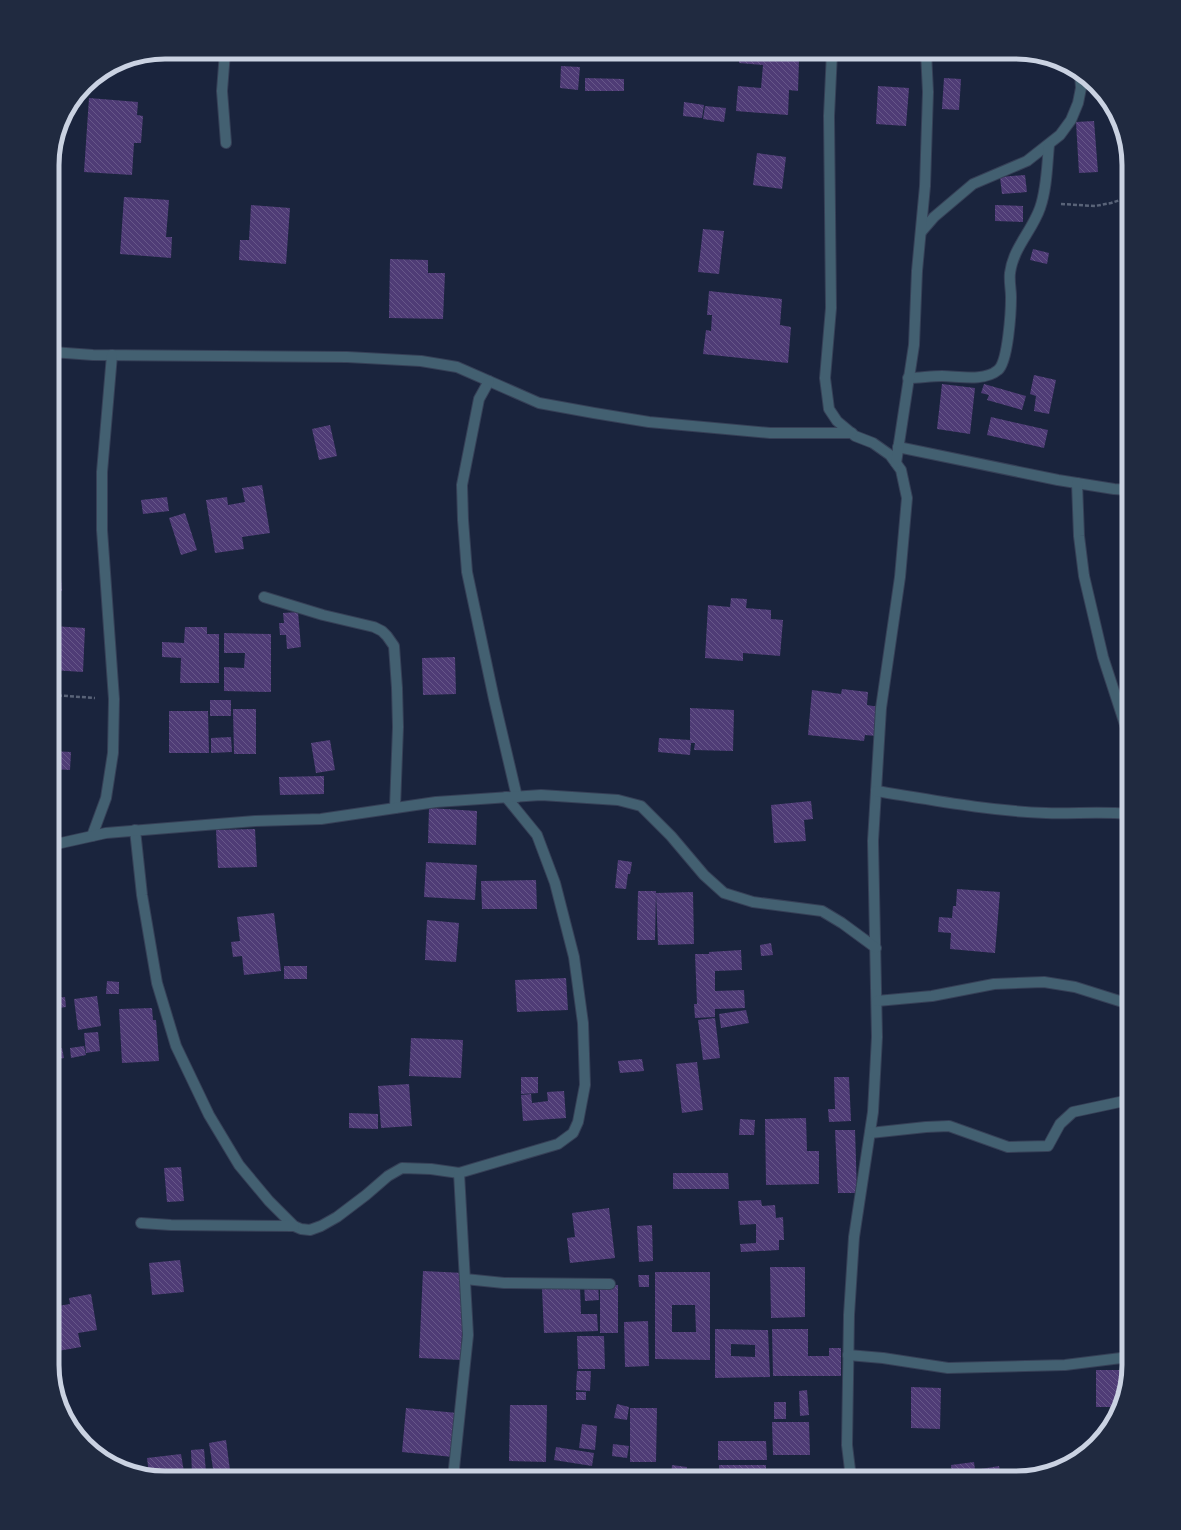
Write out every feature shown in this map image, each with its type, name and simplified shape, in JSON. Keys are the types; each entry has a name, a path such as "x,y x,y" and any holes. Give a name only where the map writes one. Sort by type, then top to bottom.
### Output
{"street":[{"path":"224,59 222,91 226,143"},
{"path":"832,59 829,116 831,308 824,378 829,409 837,421 855,436 873,443 890,455 901,470 907,498 899,584 881,708 873,841 877,1037 873,1112 854,1237 849,1315 847,1445 850,1471"},
{"path":"896,463 914,345 917,271 925,186 928,92 926,59"},
{"path":"921,232 934,217 974,184 1027,161 1049,145 1064,130 1071,120 1078,104 1081,88 1081,81"},
{"path":"908,378 940,376 979,377 993,374 1003,365 1010,322 1011,296 1009,274 1011,264 1018,249 1032,228 1041,207 1045,188 1049,145"},
{"path":"59,352 112,356 347,357 421,361 457,367 539,403 649,422 770,433 852,433"},
{"path":"92,836 106,798 113,753 114,699 102,530 102,472 112,356"},
{"path":"489,381 479,399 462,485 463,520 467,572 517,797"},
{"path":"898,447 1077,483 1122,490"},
{"path":"1077,483 1079,536 1084,576 1103,657 1122,715"},
{"path":"264,597 323,615 374,627 382,631 394,646 398,727 395,808"},
{"path":"876,791 974,807 1047,813 1107,812 1122,813"},
{"path":"59,843 106,833 255,822 321,819 436,802 541,795 618,800 640,806 671,836 704,875 724,893 753,902 822,911 842,923 876,948"},
{"path":"135,830 142,895 157,983 176,1046 209,1115 239,1165 269,1201 294,1226 301,1229 310,1230 337,1217 366,1196 388,1176 402,1168 459,1173 558,1144 573,1133 576,1128 585,1085 584,1023 574,957 555,883 537,835 506,797"},
{"path":"877,1001 932,996 994,984 1044,982 1075,987 1122,1002"},
{"path":"870,1133 949,1126 1008,1147 1048,1146 1060,1124 1073,1112 1122,1102"},
{"path":"454,1471 468,1336 459,1173"},
{"path":"141,1223 171,1225 294,1226"},
{"path":"465,1279 504,1283 610,1284"},
{"path":"848,1355 883,1358 948,1368 1065,1365 1122,1358"}],"path":[{"path":"1041,207 1058,204 1095,206 1122,199"},
{"path":"59,695 114,699"}],"building":[{"path":"739,59 799,60 798,91 789,90 788,115 736,111 738,86 761,88 763,65 739,63"},
{"path":"561,66 580,67 578,90 560,88"},
{"path":"585,78 624,79 624,91 585,91"},
{"path":"944,78 961,79 959,110 942,109"},
{"path":"878,86 909,88 906,126 876,124"},
{"path":"89,98 138,102 137,115 143,116 141,143 134,143 132,175 84,172"},
{"path":"684,102 704,105 702,118 683,116"},
{"path":"705,106 726,108 724,122 703,119"},
{"path":"1094,121 1098,172 1079,173 1076,122"},
{"path":"757,153 786,157 782,189 753,185"},
{"path":"1025,175 1027,192 1002,194 1000,177"},
{"path":"124,197 169,200 166,237 172,237 171,258 120,254"},
{"path":"251,205 290,208 286,264 239,260 240,240 249,240"},
{"path":"995,205 1023,206 1023,222 995,221"},
{"path":"703,229 724,231 719,274 698,272"},
{"path":"1033,249 1049,253 1047,264 1030,260"},
{"path":"390,259 428,260 428,273 445,273 443,319 389,318"},
{"path":"709,291 782,299 780,325 791,327 788,363 703,354 706,330 711,331 712,315 707,315"},
{"path":"1034,375 1056,380 1049,414 1034,411 1036,396 1030,394"},
{"path":"942,384 975,388 970,434 937,429"},
{"path":"984,384 1026,396 1022,410 987,400 989,395 981,393"},
{"path":"991,417 1048,430 1044,448 987,435"},
{"path":"330,425 337,456 319,460 312,429"},
{"path":"262,485 270,533 242,537 244,549 215,553 206,500 227,497 228,505 245,502 242,488"},
{"path":"167,497 169,511 143,514 141,500"},
{"path":"185,513 197,550 181,555 169,518"},
{"path":"59,553 62,591 59,591"},
{"path":"731,598 747,599 746,608 771,610 771,619 783,620 780,656 743,653 743,661 705,658 708,605 730,607"},
{"path":"298,612 301,647 287,649 286,635 280,635 279,623 284,623 283,613"},
{"path":"59,626 85,628 83,672 59,670"},
{"path":"185,627 207,627 207,634 219,634 219,683 180,683 181,658 162,657 162,642 184,643"},
{"path":"224,633 271,634 271,692 224,691 224,667 244,668 245,653 224,653"},
{"path":"455,657 456,694 423,695 422,658"},
{"path":"842,689 868,692 867,705 879,707 876,736 865,735 864,741 808,735 812,690 841,694"},
{"path":"210,700 231,700 231,716 210,716"},
{"path":"690,708 734,710 733,751 694,750 695,743 691,743 690,755 658,752 659,738 690,740"},
{"path":"233,709 256,709 256,754 234,754"},
{"path":"169,711 208,711 209,753 169,753"},
{"path":"231,737 232,752 211,753 211,738"},
{"path":"330,740 335,770 316,773 311,743"},
{"path":"59,751 71,752 70,770 59,769"},
{"path":"324,776 324,794 280,795 279,777"},
{"path":"811,801 813,819 804,820 806,841 774,843 771,805"},
{"path":"429,808 477,811 476,845 428,843"},
{"path":"255,829 257,867 218,868 216,830"},
{"path":"618,860 632,862 630,874 628,874 626,889 615,888"},
{"path":"426,862 477,865 475,900 424,897"},
{"path":"536,880 537,909 482,909 481,881"},
{"path":"957,889 1000,892 995,953 950,949 951,933 938,932 939,917 952,918 953,906 956,906"},
{"path":"638,891 656,891 655,940 637,940"},
{"path":"693,892 694,944 658,945 656,893"},
{"path":"274,913 281,971 244,975 242,956 233,957 231,942 240,941 237,917"},
{"path":"427,920 459,923 456,962 425,960"},
{"path":"771,943 773,955 761,956 760,945"},
{"path":"741,950 742,970 715,971 715,991 744,990 745,1008 715,1009 715,1017 695,1018 694,1004 697,1004 695,954 709,954 709,952"},
{"path":"284,966 307,966 307,979 284,979"},
{"path":"566,978 568,1010 517,1012 515,980"},
{"path":"107,981 119,982 119,994 106,994"},
{"path":"97,996 101,1026 78,1030 74,999"},
{"path":"59,997 65,997 66,1007 59,1008"},
{"path":"152,1008 153,1020 156,1020 159,1061 122,1063 119,1009"},
{"path":"746,1010 749,1023 721,1028 719,1014"},
{"path":"715,1018 720,1058 703,1060 698,1020"},
{"path":"98,1032 100,1051 86,1053 84,1033"},
{"path":"411,1038 463,1040 461,1078 409,1076"},
{"path":"84,1046 86,1055 71,1058 70,1048"},
{"path":"59,1048 62,1048 64,1058 59,1059"},
{"path":"642,1059 644,1071 620,1073 618,1061"},
{"path":"697,1062 703,1110 682,1113 676,1064"},
{"path":"521,1077 538,1077 538,1093 521,1094"},
{"path":"834,1077 849,1077 851,1121 829,1122 828,1109 835,1109"},
{"path":"409,1084 412,1126 381,1128 378,1086"},
{"path":"564,1091 566,1118 523,1121 521,1095 531,1094 532,1103 548,1101 547,1092"},
{"path":"349,1113 378,1114 378,1129 349,1128"},
{"path":"806,1118 807,1151 819,1151 819,1184 766,1185 765,1119"},
{"path":"740,1119 755,1120 754,1135 739,1135"},
{"path":"835,1130 855,1130 857,1193 838,1193"},
{"path":"181,1167 184,1201 167,1202 164,1168"},
{"path":"673,1173 728,1173 729,1189 673,1189"},
{"path":"761,1200 762,1206 775,1205 776,1218 783,1217 784,1240 779,1240 779,1250 741,1252 740,1244 756,1243 756,1224 740,1225 738,1201"},
{"path":"609,1208 615,1258 570,1263 567,1238 575,1237 572,1213"},
{"path":"652,1225 653,1261 639,1262 637,1226"},
{"path":"180,1260 184,1292 152,1295 149,1263"},
{"path":"770,1267 805,1267 805,1317 771,1318"},
{"path":"423,1271 464,1273 461,1360 419,1358"},
{"path":"655,1272 710,1272 710,1360 655,1359","holes":["672,1305 695,1305 696,1332 672,1332"]},
{"path":"638,1275 649,1275 649,1287 639,1287"},
{"path":"598,1283 599,1300 585,1301 584,1284"},
{"path":"600,1285 618,1285 618,1333 600,1333"},
{"path":"580,1287 581,1314 597,1314 598,1331 544,1333 542,1289"},
{"path":"91,1294 97,1330 78,1333 81,1347 59,1351 59,1306 70,1304 69,1298"},
{"path":"648,1321 649,1366 625,1367 624,1322"},
{"path":"715,1329 768,1330 770,1377 715,1378","holes":["731,1344 755,1345 755,1357 731,1356"]},
{"path":"772,1329 808,1329 808,1356 829,1356 829,1348 841,1348 841,1376 773,1376"},
{"path":"577,1336 604,1336 605,1369 578,1369"},
{"path":"1096,1370 1122,1370 1118,1392 1113,1407 1096,1407"},
{"path":"577,1371 591,1371 590,1391 576,1390"},
{"path":"911,1387 941,1388 940,1429 911,1428"},
{"path":"807,1390 809,1415 800,1416 799,1391"},
{"path":"576,1392 586,1392 586,1400 576,1400"},
{"path":"774,1402 786,1402 786,1419 774,1419"},
{"path":"617,1404 629,1407 627,1420 614,1418"},
{"path":"510,1405 547,1405 546,1462 509,1461"},
{"path":"406,1408 457,1413 453,1457 402,1452"},
{"path":"630,1408 657,1408 656,1462 630,1462"},
{"path":"772,1422 809,1422 810,1455 773,1455"},
{"path":"582,1424 597,1426 595,1450 579,1448"},
{"path":"226,1440 230,1471 213,1471 209,1443"},
{"path":"718,1441 766,1441 767,1460 718,1460"},
{"path":"613,1444 629,1446 627,1458 612,1456"},
{"path":"556,1447 594,1453 592,1466 554,1460"},
{"path":"204,1449 206,1471 192,1471 191,1450"},
{"path":"181,1454 184,1471 148,1469 147,1458"},
{"path":"974,1462 975,1470 999,1466 1000,1471 952,1471 951,1465"},
{"path":"672,1465 687,1467 687,1471 672,1471"},
{"path":"719,1465 766,1465 766,1471 719,1471"}]}
